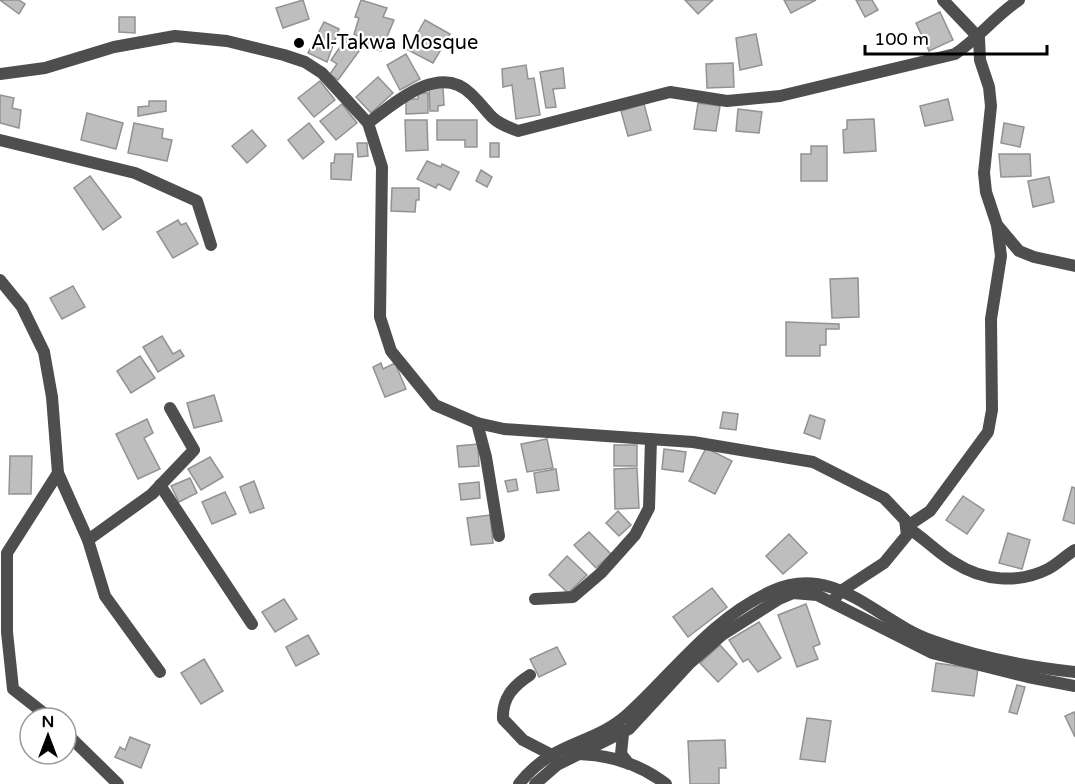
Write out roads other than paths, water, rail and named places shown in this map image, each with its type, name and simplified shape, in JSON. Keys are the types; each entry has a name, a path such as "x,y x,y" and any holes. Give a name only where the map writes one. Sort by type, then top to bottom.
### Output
{"street":[{"path":"906,526 930,511 988,432 992,410 991,319 1001,256 997,225 986,192 984,173 991,106 989,87 980,60 979,38 943,0"},
{"path":"368,123 405,95 435,82 449,82 470,92 494,122 518,131 670,92 727,101 780,96 955,54 979,38 999,13 1019,0"},
{"path":"0,74 45,68 124,45 175,36 199,37 305,62 322,73 368,123 382,167 380,317 391,351 435,405 477,423 504,429 693,442 813,462 884,498 905,520 908,535 884,563 841,591 832,602"},
{"path":"0,140 135,173 196,201 211,245"},
{"path":"997,225 1019,251 1034,257 1075,266"},
{"path":"0,280 22,307 44,352 52,397 58,473 88,540 105,596 160,672"},
{"path":"88,540 160,485 194,450 170,408"},
{"path":"477,423 486,457 499,536"},
{"path":"535,599 573,597 601,573 635,535 649,508 651,439"},
{"path":"35,706 13,689 6,632 6,552 58,473"},
{"path":"160,485 252,624"},
{"path":"906,526 921,535 954,563 993,578 1020,579 1050,568 1075,550"},
{"path":"519,784 529,771 550,754 588,738 626,716 702,638 771,591 802,581 814,581 841,591 933,641 1002,659 1075,672"},
{"path":"535,784 557,765 623,734 690,663 722,635 779,599 805,592 832,602 899,639 932,653 1028,678 1075,686"},
{"path":"530,675 516,684 508,694 502,709 503,719 523,740 550,754"},
{"path":"604,743 609,727"},
{"path":"617,757 623,734"},
{"path":"588,738 604,743 617,757 666,784"},
{"path":"78,745 118,784"},
{"path":"579,754 617,757"}],"place":[{"name":"Al-Takwa Mosque","path":"299,43"}]}
